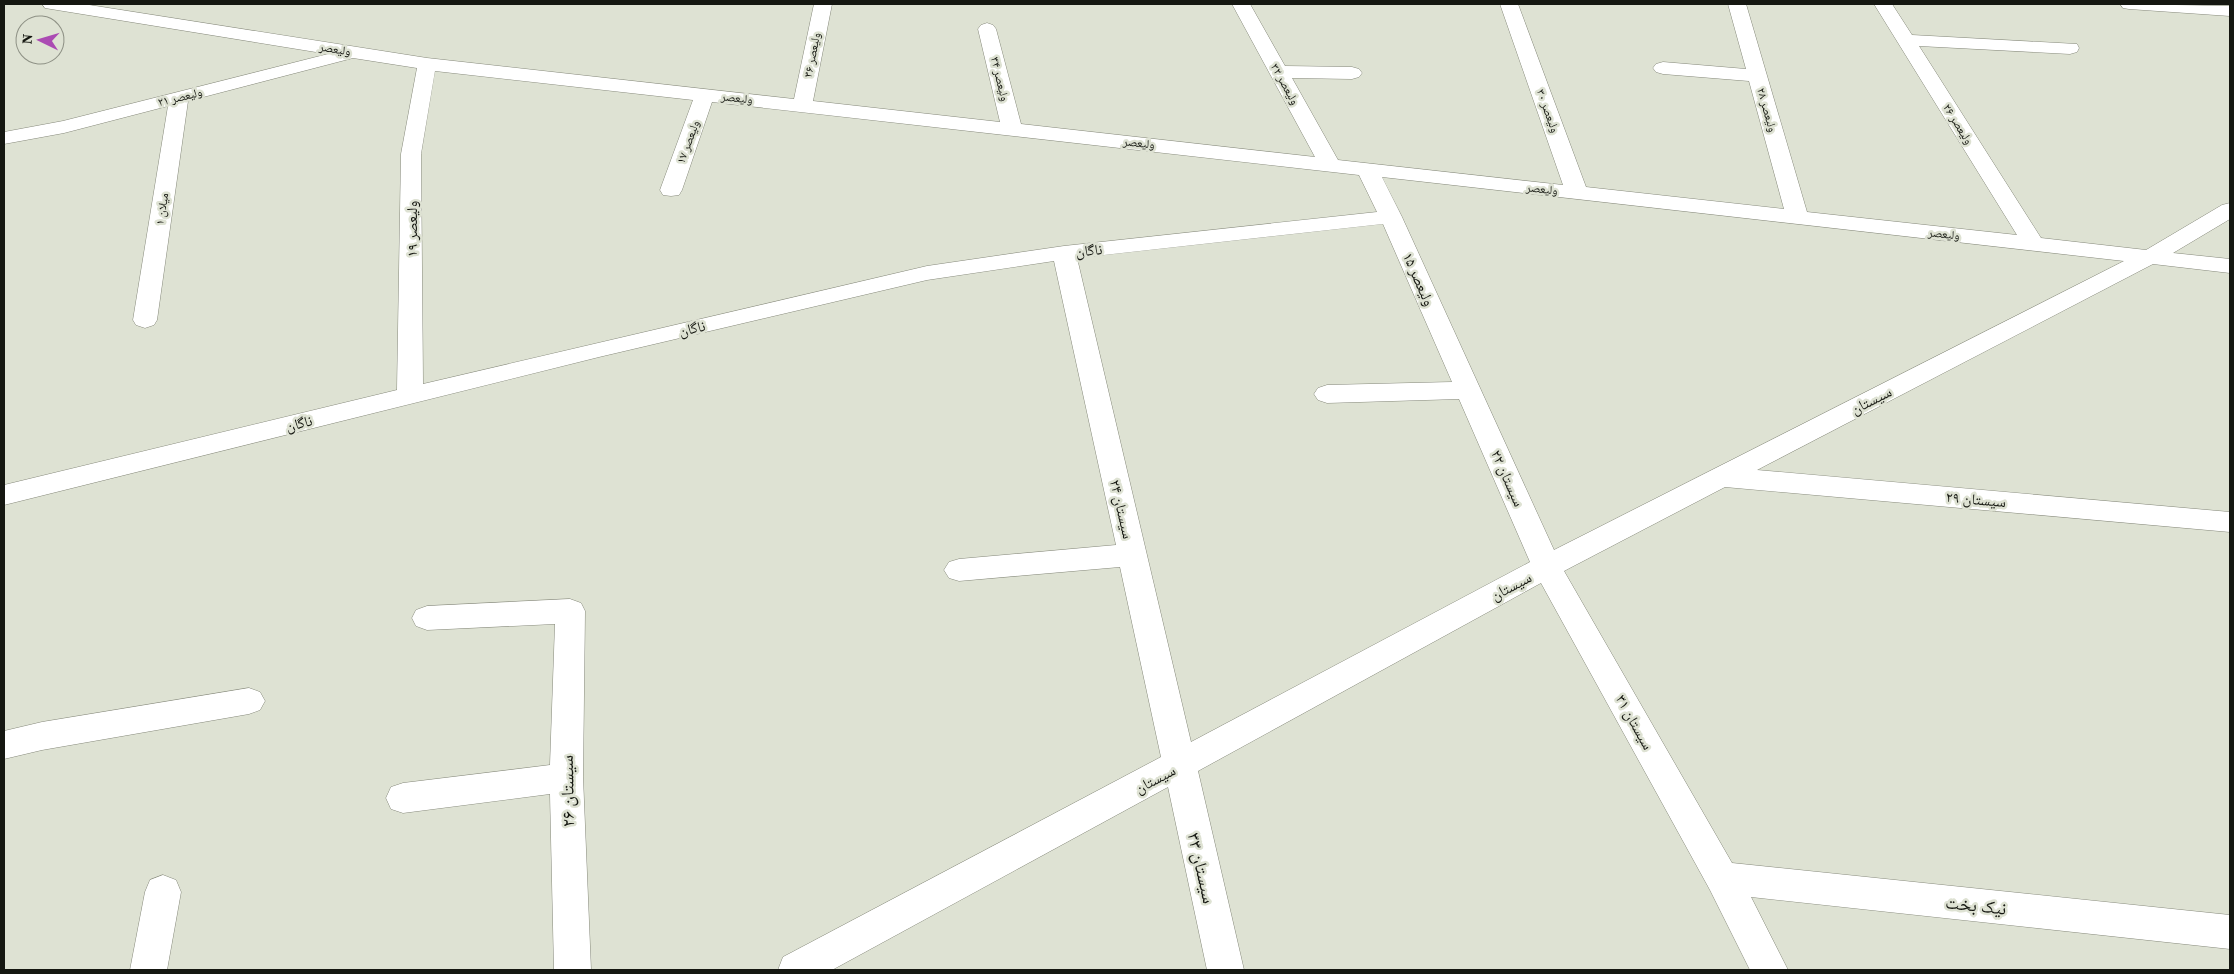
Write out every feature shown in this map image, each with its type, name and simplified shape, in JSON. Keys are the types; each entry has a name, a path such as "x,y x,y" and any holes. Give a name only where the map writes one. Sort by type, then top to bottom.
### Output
{"street":[{"name":"ولیعصر","path":"51,4 427,64 2230,266"},
{"name":"ولیعصر ۳۶","path":"802,106 823,4"},
{"name":"ولیعصر ۳۲","path":"1241,4 1330,165"},
{"name":"ولیعصر ۳۰","path":"1509,4 1577,193"},
{"name":"ولیعصر ۲۸","path":"1737,4 1797,217"},
{"name":"ولیعصر ۲۶","path":"1882,4 2033,244"},
{"path":"2129,4 2230,11"},
{"name":"ولیعصر ۳۴","path":"987,29 1012,129"},
{"path":"1906,40 2070,48"},
{"name":"ولیعصر ۲۱","path":"4,138 64,127 356,52"},
{"name":"ولیعصر ۱۹","path":"410,396 411,154 427,64"},
{"path":"1663,68 1757,76"},
{"path":"1278,72 1352,74"},
{"name":"ولیعصر ۱۷","path":"671,190 705,95"},
{"name":"میلان ۱","path":"144,320 179,97"},
{"name":"ولیعصر ۱۵","path":"1368,169 1468,390"},
{"name":"سیستان","path":"796,970 1179,766 1547,566 2151,256 2230,210"},
{"name":"ناگان","path":"4,495 589,352 927,274 1064,253 1391,217"},
{"name":"سیستان ۲۴","path":"1064,253 1179,766"},
{"path":"1327,394 1468,390"},
{"name":"سیستان ۲۲","path":"1468,390 1547,566"},
{"name":"سیستان ۲۹","path":"1721,477 2230,522"},
{"path":"959,570 1132,555"},
{"name":"سیستان ۳۱","path":"1547,566 1722,878 1769,970"},
{"name":"سیستان ۲۶","path":"427,618 570,611 566,778 573,970"},
{"path":"4,745 42,736 249,701"},
{"name":"سیستان ۳۳","path":"1179,766 1226,970"},
{"path":"403,798 566,778"},
{"name":"نیک بخت","path":"1722,878 2230,932"},
{"path":"148,970 163,892"}]}
